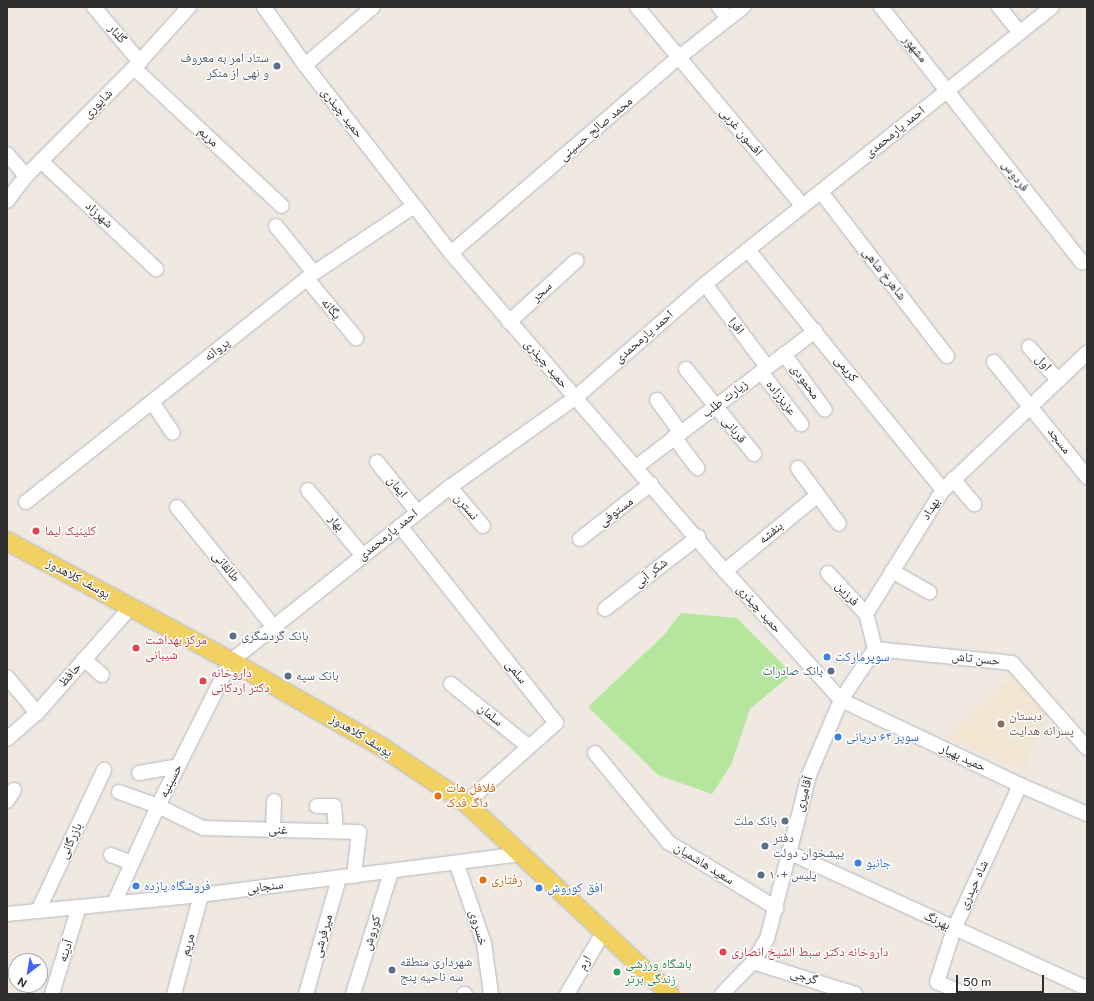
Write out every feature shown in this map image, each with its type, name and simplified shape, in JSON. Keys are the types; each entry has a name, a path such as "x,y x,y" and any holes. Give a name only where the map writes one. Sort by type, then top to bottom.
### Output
{"main road":[{"name":"یوسف کلاهدوز","path":"7,541 130,608 232,661 382,747 466,804 670,994"}],"street":[{"name":"گلنار","path":"94,7 137,65"},
{"name":"شاپوری","path":"7,201 26,176 137,65 189,7"},
{"path":"305,65 373,7"},
{"name":"افسون غربی","path":"637,7 803,206"},
{"path":"719,7 728,19"},
{"name":"محمد صالح حسینی","path":"451,253 678,58 743,7"},
{"name":"مشهور","path":"881,7 948,90"},
{"path":"999,7 1020,33"},
{"name":"احمد یارمحمدی","path":"232,661 450,487 575,398 705,284 1052,7"},
{"name":"حمید چیذری","path":"264,10 451,253 575,398 698,537 725,571 841,700"},
{"name":"مریم","path":"137,65 282,206"},
{"name":"فردوس","path":"948,90 1082,262"},
{"path":"7,154 26,176"},
{"name":"شهرزاد","path":"41,161 156,269"},
{"name":"شاهرخ شاهی","path":"821,192 947,356"},
{"name":"پروانه","path":"26,502 310,276 414,206"},
{"path":"276,226 310,276"},
{"name":"کریمی","path":"748,250 943,490"},
{"name":"سحر","path":"509,322 576,261"},
{"name":"یگانه","path":"310,276 356,338"},
{"name":"افرا","path":"705,284 764,369"},
{"name":"زیارت طلب","path":"636,467 815,331"},
{"name":"اول","path":"1029,347 1058,380"},
{"name":"بهداد","path":"866,614 943,490 1030,405 1087,353"},
{"name":"محمودی","path":"784,354 826,410"},
{"name":"مسجد","path":"994,362 1087,477"},
{"name":"قربانی","path":"686,369 754,454"},
{"name":"عزیززاده","path":"764,369 801,424"},
{"path":"657,400 697,468"},
{"path":"152,402 173,433"},
{"name":"ایمان","path":"377,462 418,512"},
{"path":"798,468 839,524"},
{"path":"953,479 974,504"},
{"name":"مستوفی","path":"580,539 651,484"},
{"name":"نسترن","path":"450,487 483,526"},
{"name":"بهار","path":"308,490 363,556"},
{"name":"بنفشه","path":"725,571 818,495"},
{"name":"طالقانی","path":"177,507 274,626"},
{"name":"سلمی","path":"400,526 556,723 466,804"},
{"name":"شکر آبی","path":"605,609 698,537"},
{"path":"892,570 929,592"},
{"name":"فرزین","path":"828,573 866,614"},
{"name":"حافظ","path":"7,739 37,713 130,608"},
{"path":"841,700 875,649 866,614"},
{"name":"حسن تاش","path":"875,649 1012,663 1087,748"},
{"path":"84,659 102,675"},
{"name":"حسینیه","path":"114,903 158,806 232,661"},
{"path":"7,677 37,713"},
{"name":"سلمان","path":"451,684 529,747"},
{"name":"حمید بهیار","path":"841,700 1020,786 1087,814"},
{"name":"آقامیری","path":"722,994 753,962 767,939 776,908 788,852 809,775 841,700"},
{"name":"سعید هاشمیان","path":"595,753 668,842 776,908"},
{"path":"139,773 178,766"},
{"name":"بازرگانی","path":"38,911 104,770"},
{"name":"شاه حیدری","path":"965,994 937,982 954,929 1020,786"},
{"name":"غنی","path":"119,792 158,806 203,828 359,832 354,876"},
{"path":"273,830 274,801"},
{"path":"317,806 334,806 336,832"},
{"name":"بهرنگ","path":"788,852 954,929 1087,988"},
{"name":"سنجابی","path":"7,914 201,895 457,865 521,854"},
{"path":"110,855 132,863"},
{"name":"خسروی","path":"457,865 484,943 491,994"},
{"name":"کوروش","path":"353,994 391,872"},
{"name":"میرفرشی","path":"306,994 339,878"},
{"name":"مریم","path":"174,994 201,895"},
{"name":"آدینه","path":"52,994 79,907"},
{"name":"ارم","path":"567,994 603,933"},
{"name":"گرجی","path":"753,962 855,994"}],"shaded area":[{"name":"دبستان پسرانه هدایت","path":"1015,674 1048,711 1023,771 945,737"}],"green space":[{"path":"681,613 737,618 792,674 750,709 731,765 712,794 658,775 588,707 664,635"}],"place":[{"name":"ستاد امر به معروف و نهی از منکر","path":"277,66"},
{"name":"کلینیک لیما","path":"36,531"},
{"name":"بانک گردشگری","path":"233,636"},
{"name":"مرکز بهداشت شیبانی","path":"136,648"},
{"name":"سوپرمارکت","path":"827,657"},
{"name":"بانک صادرات","path":"831,671"},
{"name":"بانک سپه","path":"288,676"},
{"name":"داروخانه دکتر اردکانی","path":"203,681"},
{"name":"دبستان پسرانه هدایت","path":"1001,724"},
{"name":"سوپر ۶۴ دریانی","path":"838,737"},
{"name":"فلافل هات داگ فدک","path":"438,796"},
{"name":"بانک ملت","path":"785,821"},
{"name":"دفتر پیشخوان دولت","path":"765,846"},
{"name":"جانبو","path":"858,863"},
{"name":"پلیس +۱۰","path":"761,875"},
{"name":"رفتاری","path":"483,880"},
{"name":"فروشگاه یازده","path":"136,886"},
{"name":"افق کوروش","path":"539,888"},
{"name":"داروخانه دکتر سبط الشیخ انصاری","path":"723,952"},
{"name":"شهرداری منطقه سه ناحیه پنج","path":"392,970"},
{"name":"باشگاه ورزشی زندگی برتر","path":"617,972"}]}
